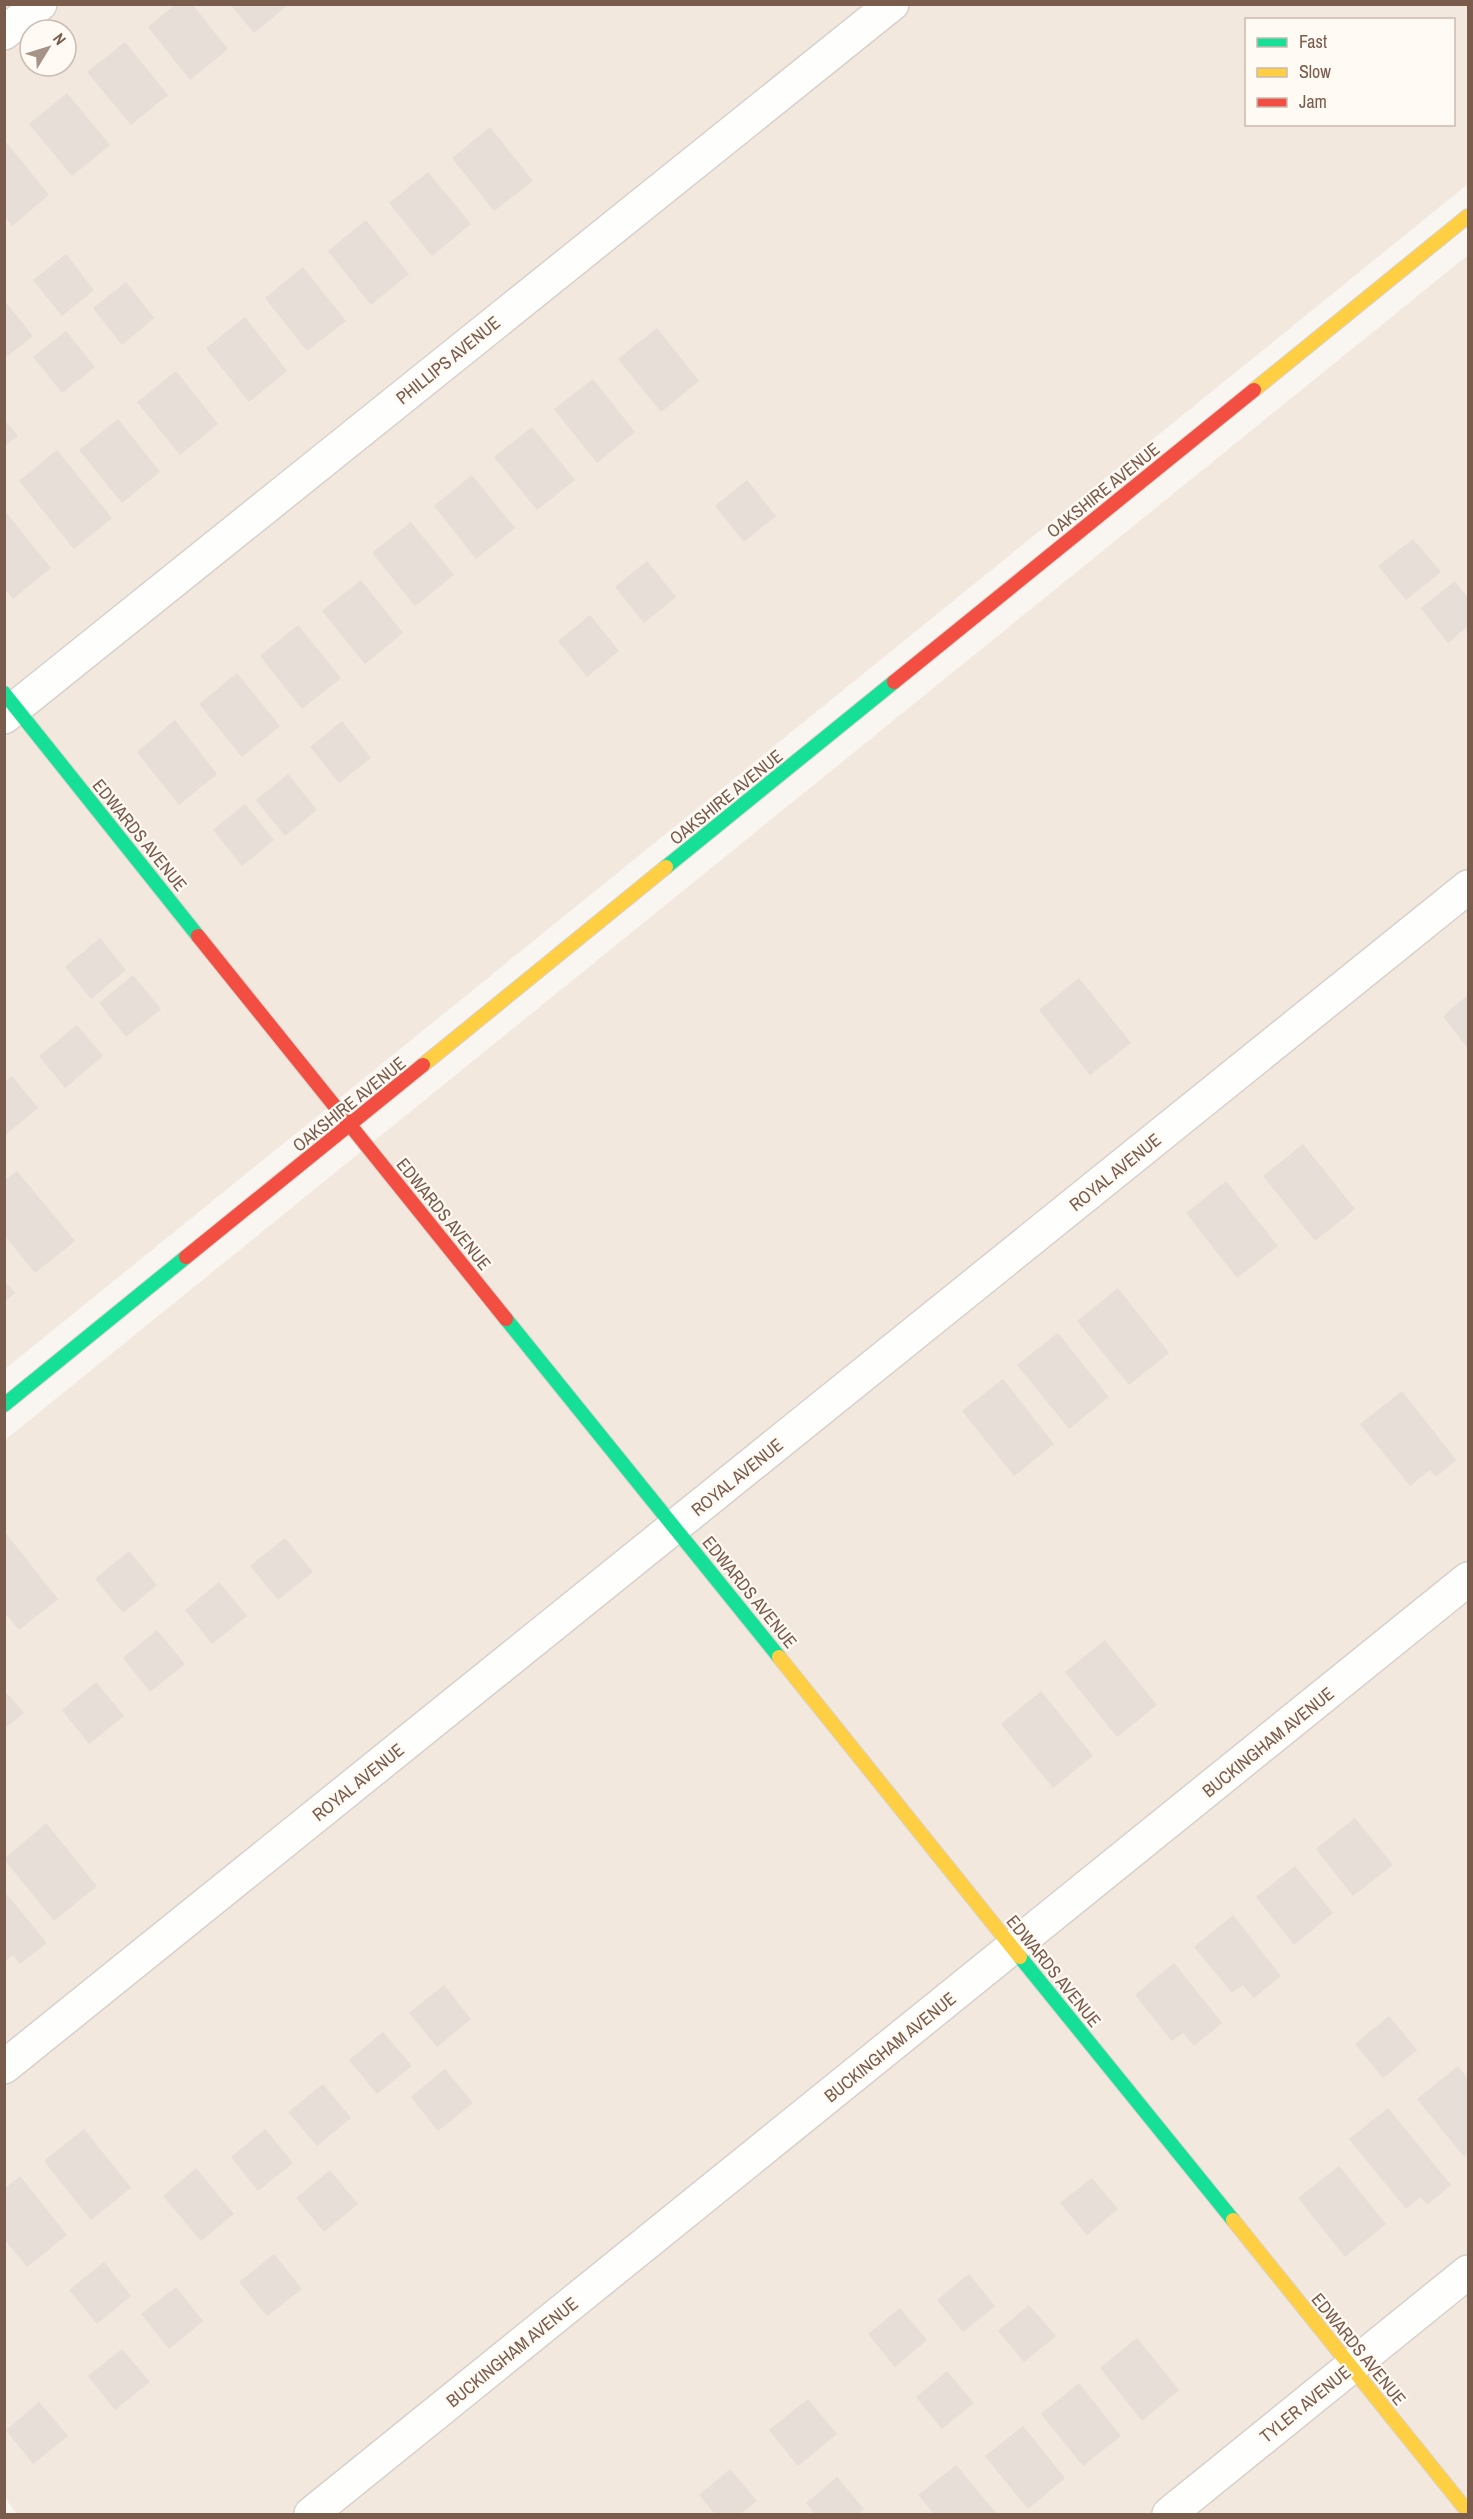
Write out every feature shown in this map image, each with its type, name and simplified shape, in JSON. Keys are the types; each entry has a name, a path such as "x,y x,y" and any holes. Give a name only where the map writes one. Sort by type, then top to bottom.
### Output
{"street":[{"path":"4,33 40,4"},
{"name":"PHILLIPS AVENUE","path":"8,705 892,4"},
{"name":"OAKSHIRE AVENUE","path":"4,1405 1468,216"},
{"name":"EDWARDS AVENUE","path":"8,705 675,1527 1468,2512"},
{"name":"ROYAL AVENUE","path":"4,2067 1468,887"},
{"name":"BUCKINGHAM AVENUE","path":"311,2514 1468,1579"},
{"name":"TYLER AVENUE","path":"1168,2514 1468,2271"}],"shaded area":[{"path":"5,5 1468,5 1468,184 5,1369"},
{"path":"1468,255 1468,2514 17,2514 5,2498 5,1440"}],"building":[{"path":"176,4 192,4 228,49 190,80 148,27"},
{"path":"230,4 289,4 254,33"},
{"path":"125,42 168,95 131,125 87,72"},
{"path":"67,93 110,145 72,176 29,124"},
{"path":"490,127 533,181 494,211 452,158"},
{"path":"6,142 49,195 12,226 5,217"},
{"path":"428,172 471,224 432,256 389,203"},
{"path":"366,220 409,274 371,305 328,251"},
{"path":"66,254 94,290 62,316 33,280"},
{"path":"303,267 346,321 307,351 265,298"},
{"path":"126,282 154,318 122,345 93,308"},
{"path":"4,300 33,336 4,359"},
{"path":"245,317 287,371 249,402 206,348"},
{"path":"657,328 699,381 661,412 618,359"},
{"path":"66,331 95,367 62,393 33,357"},
{"path":"176,371 218,424 180,455 137,402"},
{"path":"593,379 635,432 597,463 554,409"},
{"path":"4,419 18,436 4,447"},
{"path":"118,419 160,472 122,503 79,450"},
{"path":"532,427 575,480 537,510 494,457"},
{"path":"57,450 112,518 74,549 19,481"},
{"path":"472,475 515,528 476,559 434,506"},
{"path":"747,480 776,516 744,542 715,506"},
{"path":"4,510 51,568 13,599 4,589"},
{"path":"411,522 454,575 415,606 372,553"},
{"path":"1413,539 1441,572 1406,600 1378,566"},
{"path":"647,561 676,597 644,623 615,587"},
{"path":"361,580 403,633 365,664 322,611"},
{"path":"1455,581 1468,598 1468,626 1448,643 1421,608"},
{"path":"590,615 619,651 587,677 558,641"},
{"path":"298,625 341,678 302,709 260,656"},
{"path":"237,673 280,726 242,757 199,704"},
{"path":"175,720 217,774 179,805 137,752"},
{"path":"342,721 371,758 339,783 310,747"},
{"path":"288,774 317,810 285,836 256,800"},
{"path":"245,804 274,840 242,866 213,830"},
{"path":"100,938 126,970 91,999 65,967"},
{"path":"133,975 161,1009 126,1037 99,1003"},
{"path":"1079,978 1131,1043 1090,1075 1039,1010"},
{"path":"1468,995 1468,1049 1443,1016"},
{"path":"77,1025 103,1056 65,1088 39,1056"},
{"path":"12,1076 38,1108 4,1136 4,1083"},
{"path":"1303,1144 1355,1209 1315,1241 1263,1176"},
{"path":"17,1171 75,1241 35,1273 4,1235 4,1181"},
{"path":"1226,1181 1278,1246 1237,1278 1186,1213"},
{"path":"4,1280 15,1293 4,1302"},
{"path":"1118,1288 1169,1353 1129,1385 1077,1321"},
{"path":"1058,1333 1109,1397 1069,1429 1017,1365"},
{"path":"1003,1379 1054,1444 1014,1476 962,1411"},
{"path":"1402,1391 1456,1460 1436,1477 1430,1470 1410,1486 1360,1424"},
{"path":"4,1531 58,1599 19,1630 4,1612"},
{"path":"285,1538 313,1572 278,1600 250,1566"},
{"path":"129,1551 157,1585 123,1613 95,1579"},
{"path":"219,1582 247,1616 212,1644 185,1610"},
{"path":"157,1630 185,1664 150,1692 123,1658"},
{"path":"1105,1640 1157,1705 1117,1737 1065,1672"},
{"path":"96,1682 124,1716 89,1744 62,1710"},
{"path":"4,1690 24,1713 4,1729"},
{"path":"1041,1691 1093,1756 1053,1788 1001,1724"},
{"path":"1355,1818 1393,1865 1353,1896 1316,1849"},
{"path":"46,1823 97,1886 54,1921 4,1859"},
{"path":"1295,1866 1333,1913 1294,1945 1256,1897"},
{"path":"4,1891 47,1943 20,1964 13,1955 4,1962"},
{"path":"1233,1915 1281,1976 1254,1998 1243,1985 1232,1993 1194,1947"},
{"path":"1174,1963 1222,2023 1194,2046 1183,2033 1172,2041 1135,1995"},
{"path":"444,1985 471,2019 437,2047 409,2013"},
{"path":"1389,2016 1417,2050 1383,2078 1355,2044"},
{"path":"383,2032 412,2066 377,2094 349,2060"},
{"path":"1458,2066 1468,2079 1468,2153 1464,2157 1417,2099"},
{"path":"445,2069 473,2103 438,2131 411,2097"},
{"path":"323,2084 351,2118 317,2146 288,2112"},
{"path":"1388,2108 1451,2185 1427,2205 1420,2197 1406,2209 1349,2139"},
{"path":"84,2129 131,2188 91,2220 44,2161"},
{"path":"265,2129 293,2163 258,2191 231,2157"},
{"path":"1339,2166 1386,2224 1345,2257 1298,2198"},
{"path":"196,2168 234,2214 201,2241 163,2196"},
{"path":"330,2170 358,2204 324,2232 296,2198"},
{"path":"20,2176 67,2235 27,2267 4,2239 4,2189"},
{"path":"1092,2178 1118,2209 1087,2235 1060,2203"},
{"path":"274,2254 302,2289 267,2316 239,2282"},
{"path":"104,2262 131,2296 97,2324 69,2290"},
{"path":"969,2274 995,2306 963,2332 937,2300"},
{"path":"176,2287 203,2321 169,2349 141,2314"},
{"path":"1029,2305 1056,2336 1024,2362 998,2331"},
{"path":"900,2308 927,2340 895,2367 868,2334"},
{"path":"1137,2338 1179,2390 1142,2421 1100,2368"},
{"path":"122,2349 150,2382 115,2410 88,2376"},
{"path":"947,2371 974,2403 942,2429 916,2397"},
{"path":"1079,2383 1121,2436 1083,2466 1041,2414"},
{"path":"808,2399 837,2434 798,2466 769,2430"},
{"path":"39,2402 68,2436 33,2464 6,2430"},
{"path":"1023,2426 1065,2478 1028,2509 985,2456"},
{"path":"956,2465 997,2514 934,2514 918,2495"},
{"path":"730,2469 757,2501 741,2514 715,2514 699,2495"},
{"path":"837,2477 864,2509 858,2514 815,2514 806,2503"}],"traffic: fast":[{"path":"666,867 894,682"},
{"path":"4,693 198,936"},
{"path":"4,1405 186,1257"},
{"path":"506,1319 779,1657"},
{"path":"1020,1957 1233,2220"}],"traffic: slow":[{"path":"1254,390 1468,216"},
{"path":"423,1065 666,867"},
{"path":"779,1657 1020,1957"},
{"path":"1233,2220 1468,2512"}],"traffic: jam":[{"path":"894,682 1254,390"},
{"path":"198,936 506,1319"},
{"path":"186,1257 423,1065"}]}
